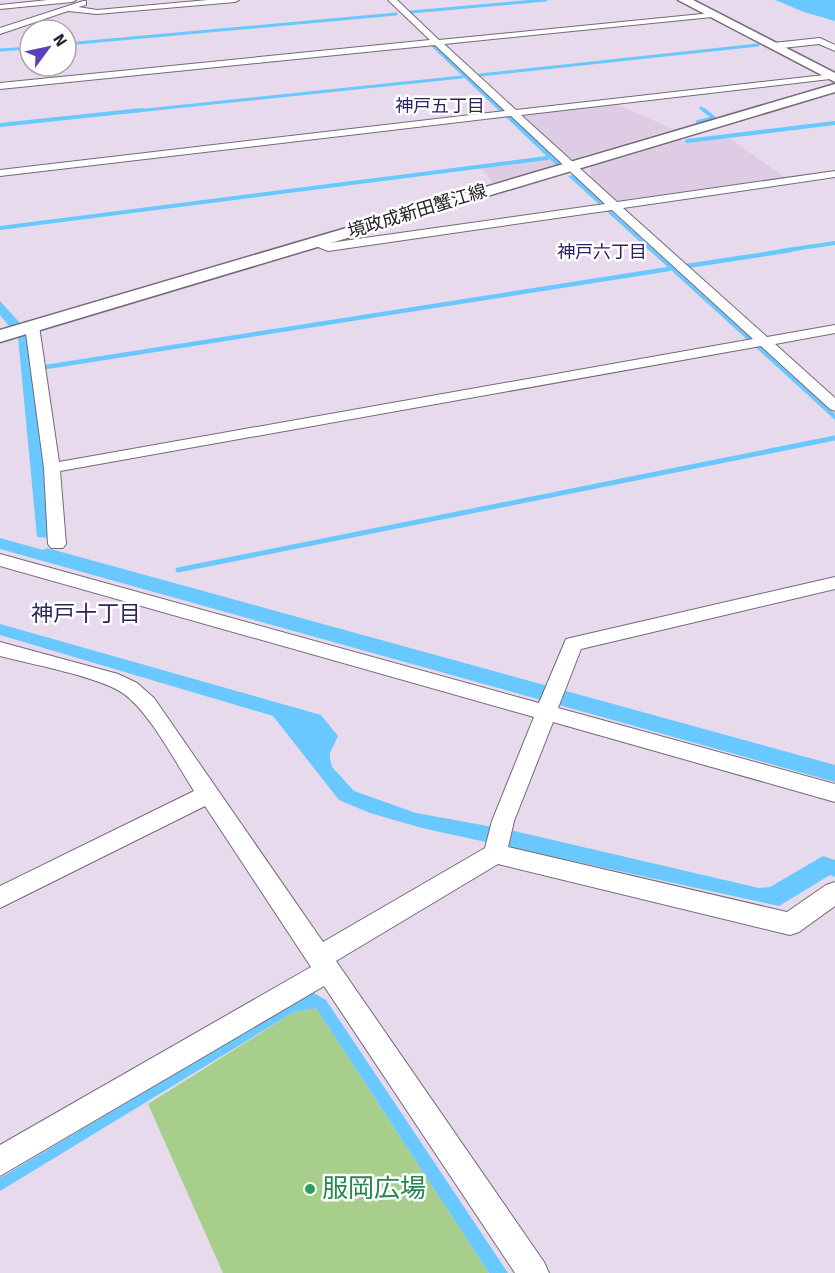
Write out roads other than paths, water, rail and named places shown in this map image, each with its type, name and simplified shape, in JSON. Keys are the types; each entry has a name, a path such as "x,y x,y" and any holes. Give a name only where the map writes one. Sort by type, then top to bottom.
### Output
{"main road":[{"path":"684,0 833,80"},
{"name":"境政成新田蟹江線","path":"3,335 572,165 833,80"}],"street":[{"path":"0,7 75,0"},
{"path":"0,31 71,9 89,0"},
{"path":"71,9 92,12 235,0"},
{"path":"392,0 509,114 572,165 608,207 758,343 835,406"},
{"path":"0,86 712,15"},
{"path":"773,46 820,41 835,48"},
{"path":"0,173 509,114 833,80"},
{"path":"312,242 328,247 835,174"},
{"path":"32,326 52,468 57,544"},
{"path":"52,468 835,329"},
{"path":"0,560 546,708 835,793"},
{"path":"0,1161 323,965 498,844 546,708 573,644 835,583"},
{"path":"0,649 111,679 130,688 147,703 207,795 533,1273"},
{"path":"0,898 207,795"},
{"path":"498,844 790,924 835,892"}],"water":[{"path":"775,0 835,0 835,21 804,12"},
{"path":"430,45 435,45 561,163 556,165"},
{"path":"574,175 835,414 835,420 568,176"},
{"path":"0,301 29,333 53,538 37,537 18,337 0,315"},
{"path":"0,538 43,550 47,548 835,765 835,782 0,549"},
{"path":"0,624 321,715 338,736 330,753 332,767 354,791 416,813 510,830 759,888 770,887 823,856 835,860 835,877 830,875 779,906 422,828 370,813 339,800 273,716 0,635"},
{"path":"312,992 326,1000 508,1273 489,1273 316,1008 294,1012 0,1191 0,1178"}],"waterway":[{"path":"411,12 546,0"},
{"path":"78,43 396,14"},
{"path":"480,75 758,45"},
{"path":"0,50 18,49"},
{"path":"127,112 462,77"},
{"path":"701,108 706,112"},
{"path":"0,125 142,110"},
{"path":"698,122 714,118 704,110"},
{"path":"687,141 835,123"},
{"path":"0,228 547,158"},
{"path":"781,251 835,243"},
{"path":"687,266 791,250"},
{"path":"46,367 669,269"},
{"path":"178,570 835,438"}],"place":[{"name":"服岡広場","path":"310,1189"}],"district":[{"name":"神戸五丁目","path":"440,106"},
{"name":"神戸六丁目","path":"602,252"},
{"name":"神戸十丁目","path":"86,613"}]}
